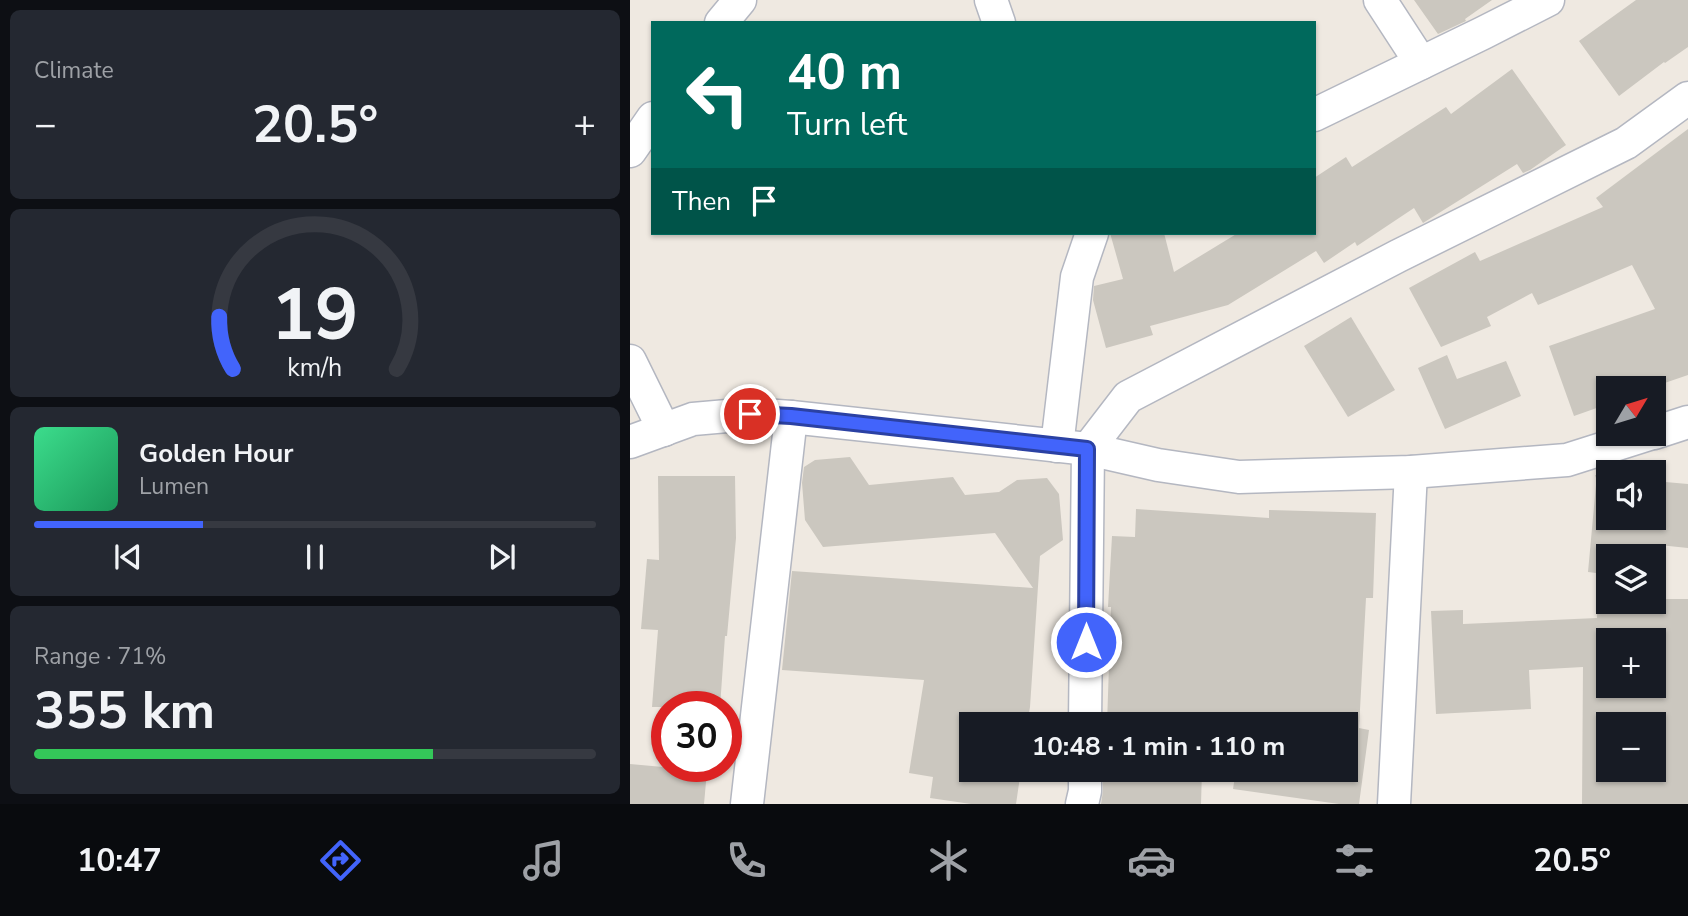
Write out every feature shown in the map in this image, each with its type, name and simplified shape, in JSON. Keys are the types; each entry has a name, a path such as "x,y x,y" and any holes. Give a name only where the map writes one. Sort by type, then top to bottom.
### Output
{"street":[{"path":"724,21 740,0"},
{"path":"990,0 998,21"},
{"path":"1380,0 1421,64"},
{"path":"1316,114 1548,0"},
{"path":"1072,447 1128,397 1398,256 1626,143 1688,98"},
{"path":"630,151 651,121"},
{"path":"1084,712 1072,447 1076,277 1090,235"},
{"path":"630,361 664,430"},
{"path":"630,443 693,419 750,414 791,416 1072,447 1158,465 1239,477 1410,471 1567,460 1611,446"},
{"path":"747,804 791,416"},
{"path":"1666,429 1688,422"},
{"path":"1394,804 1410,471"},
{"path":"1082,804 1085,782"}],"building":[{"path":"1414,0 1492,0 1465,19 1466,21 1438,34"},
{"path":"1636,0 1688,0 1688,47 1619,96 1579,41"},
{"path":"1512,69 1566,145 1523,173 1517,164 1423,223 1414,208 1357,246 1355,242 1324,263 1316,251 1228,305 1150,326 1153,335 1106,348 1093,300 1094,286 1123,279 1111,235 1165,235 1174,272 1235,235 1316,235 1316,177 1346,157 1352,167 1446,107 1451,114"},
{"path":"1688,129 1688,375 1666,383 1666,376 1596,376 1596,408 1574,416 1549,346 1655,309 1632,265 1538,305 1532,293 1487,317 1491,326 1441,347 1409,288 1475,252 1480,261 1603,207 1596,198"},
{"path":"1351,317 1395,390 1348,417 1304,346"},
{"path":"1447,355 1457,379 1506,361 1521,396 1445,429 1418,368"},
{"path":"850,457 869,485 953,477 965,495 999,492 1017,480 1047,478 1059,494 1063,540 1040,556 1029,712 959,712 959,782 1019,782 1016,804 971,804 930,798 933,777 909,773 924,680 782,670 792,571 1033,588 995,533 823,547 805,520 802,483 804,467 815,460"},
{"path":"658,476 735,476 736,538 721,691 653,691 658,630 641,629 647,559 659,560"},
{"path":"1666,482 1688,484 1688,548 1666,544 1596,544 1596,573 1588,572 1596,485 1596,530 1666,530"},
{"path":"1136,509 1269,518 1269,510 1376,513 1373,598 1366,598 1359,728 1369,730 1359,804 1339,804 1233,789 1234,782 1358,782 1358,712 1107,712 1111,607 1108,607 1112,536 1135,537"},
{"path":"1666,599 1688,599 1688,804 1582,804 1583,667 1529,670 1531,709 1436,714 1431,611 1463,610 1463,624 1597,618 1597,614 1666,614"},
{"path":"630,764 651,766 651,782 706,782 704,804 630,804"},
{"path":"1103,782 1202,782 1201,804 1101,804"}],"route":[{"path":"750,414 791,416 1087,449 1086,642"}]}
